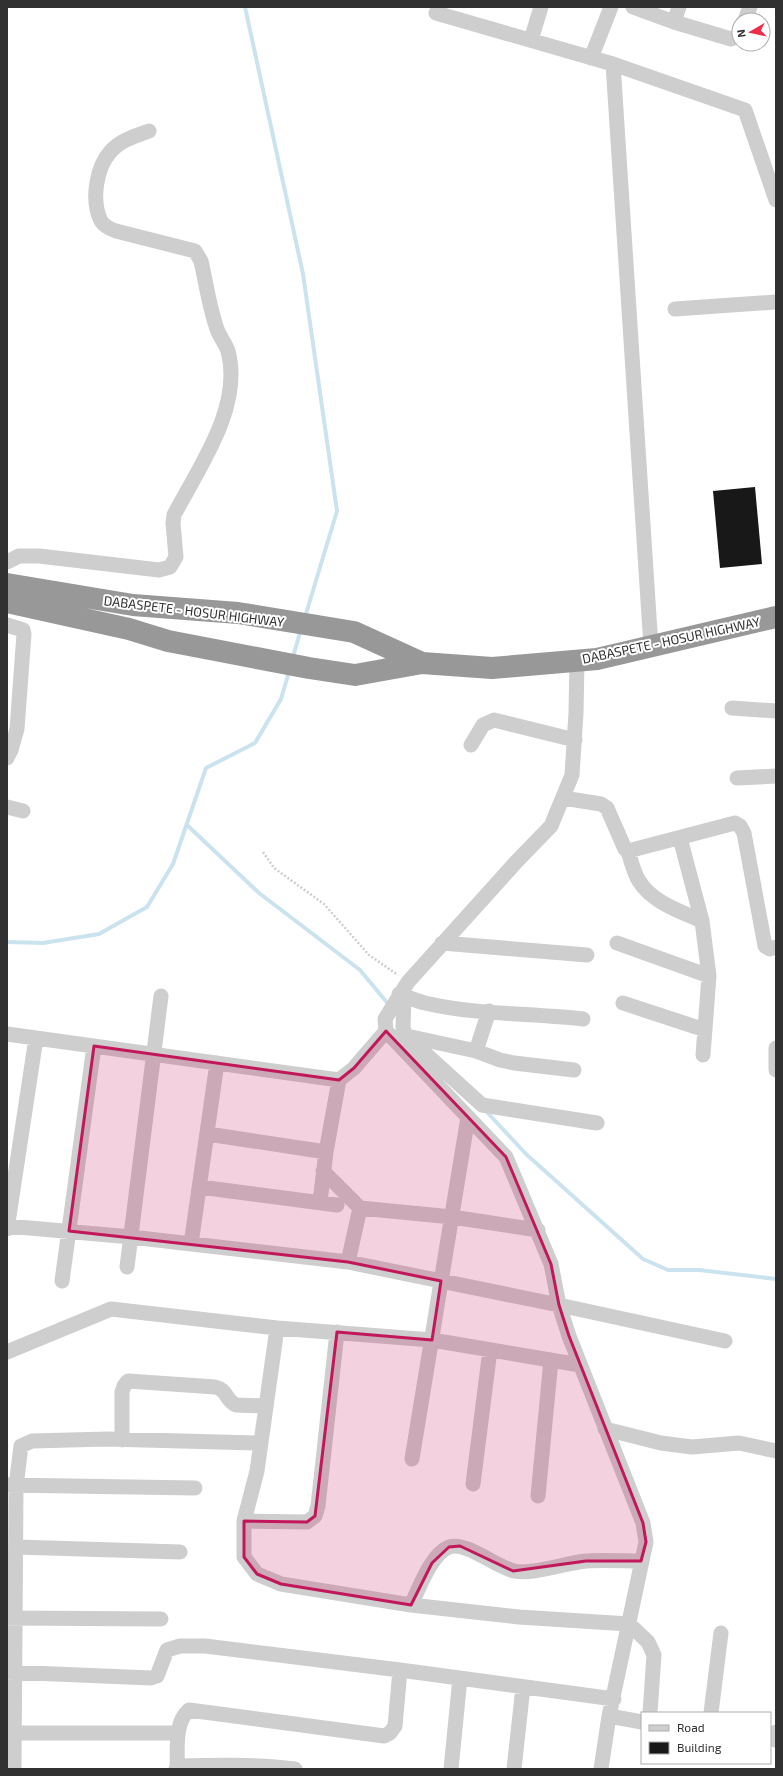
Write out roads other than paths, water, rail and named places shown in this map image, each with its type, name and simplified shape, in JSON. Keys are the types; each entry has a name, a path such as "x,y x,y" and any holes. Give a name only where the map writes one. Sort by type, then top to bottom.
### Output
{"highway":[{"name":"DABASPETE - HOSUR HIGHWAY","path":"7,584 133,605 238,613 354,632 422,663"},
{"name":"DABASPETE - HOSUR HIGHWAY","path":"7,602 129,629 168,641 309,668 355,675 422,663 492,668 597,659 776,617"},
{"path":"129,629 133,605"}],"street":[{"path":"531,40 541,7"},
{"path":"591,58 611,7"},
{"path":"633,7 674,22 731,39"},
{"path":"674,22 679,7"},
{"path":"436,13 613,64 744,110 776,200"},
{"path":"613,64 651,647"},
{"path":"7,562 19,556 39,556 159,570 170,567 176,557 172,523 174,515 221,425 227,406 232,378 228,350 216,328 201,261 195,251 107,228 102,221 97,205 97,185 102,167 111,151 125,140 149,131"},
{"path":"675,308 776,302"},
{"path":"7,625 23,630 24,634 16,729 12,750 7,758"},
{"path":"320,1202 323,1171 339,1080 354,1068 385,1025 402,992 442,943 551,826 572,775 577,661"},
{"path":"732,708 776,711"},
{"path":"471,745 483,725 494,720 574,740"},
{"path":"738,778 776,776"},
{"path":"563,798 601,804 607,808 625,849 628,851 638,880 650,894 668,906 702,921"},
{"path":"7,807 23,811"},
{"path":"628,851 735,824 740,826 744,833 765,946 770,948 776,947"},
{"path":"680,838 702,921 709,976 703,1055"},
{"path":"442,943 587,955"},
{"path":"617,943 709,976"},
{"path":"402,992 424,1003 466,1010 543,1014 583,1019"},
{"path":"402,992 403,1028 406,1036 482,1105 597,1123"},
{"path":"127,1267 161,996"},
{"path":"624,1003 705,1030"},
{"path":"476,1051 489,1011"},
{"path":"385,1025 506,1157 551,1264 559,1305 580,1365 643,1523 646,1542 614,1699 609,1716 601,1769"},
{"path":"7,1034 339,1080"},
{"path":"406,1036 476,1051 514,1064 574,1070"},
{"path":"36,1038 7,1227 131,1237 348,1262 726,1341"},
{"path":"62,1281 94,1046"},
{"path":"776,1048 776,1070"},
{"path":"191,1244 217,1063"},
{"path":"412,1459 468,1116"},
{"path":"208,1134 326,1152"},
{"path":"323,1171 360,1208 452,1217 538,1230"},
{"path":"200,1187 338,1205"},
{"path":"348,1262 360,1208"},
{"path":"7,1352 111,1309 277,1328 432,1340 580,1365"},
{"path":"277,1328 257,1471 244,1521 244,1557 257,1574 281,1584 411,1604 519,1617 629,1624 648,1642 654,1654 650,1712"},
{"path":"244,1521 308,1522 315,1516 318,1506 337,1332"},
{"path":"473,1484 490,1350"},
{"path":"538,1496 550,1360"},
{"path":"122,1440 122,1392 128,1381 215,1387 224,1391 231,1403 266,1406"},
{"path":"605,1429 661,1443 692,1448 739,1443 776,1451"},
{"path":"14,1769 11,1733 11,1618 13,1552 12,1485 21,1446 25,1442 122,1440 260,1443"},
{"path":"12,1485 195,1488"},
{"path":"411,1604 432,1563 439,1554 449,1547 460,1546 513,1571 532,1570 586,1561 641,1561"},
{"path":"13,1552 180,1552"},
{"path":"11,1618 161,1619"},
{"path":"711,1712 721,1633"},
{"path":"11,1672 151,1678 157,1676 167,1650 180,1646 205,1646 400,1670 614,1699"},
{"path":"295,1769 261,1765 176,1767 178,1733 184,1714 189,1710 384,1736 390,1733 395,1726 400,1670"},
{"path":"451,1769 460,1678"},
{"path":"514,1769 522,1687"},
{"path":"609,1716 641,1722"},
{"path":"11,1733 178,1733"}],"waterway":[{"path":"245,7 303,274 337,511 305,617"},
{"path":"293,657 301,629"},
{"path":"7,942 43,943 99,934 147,907 173,864 206,768 255,743 281,699 289,672"},
{"path":"187,825 259,893 360,970 389,1005"},
{"path":"485,1110 526,1154 643,1259 668,1270 699,1270 776,1279"}]}
